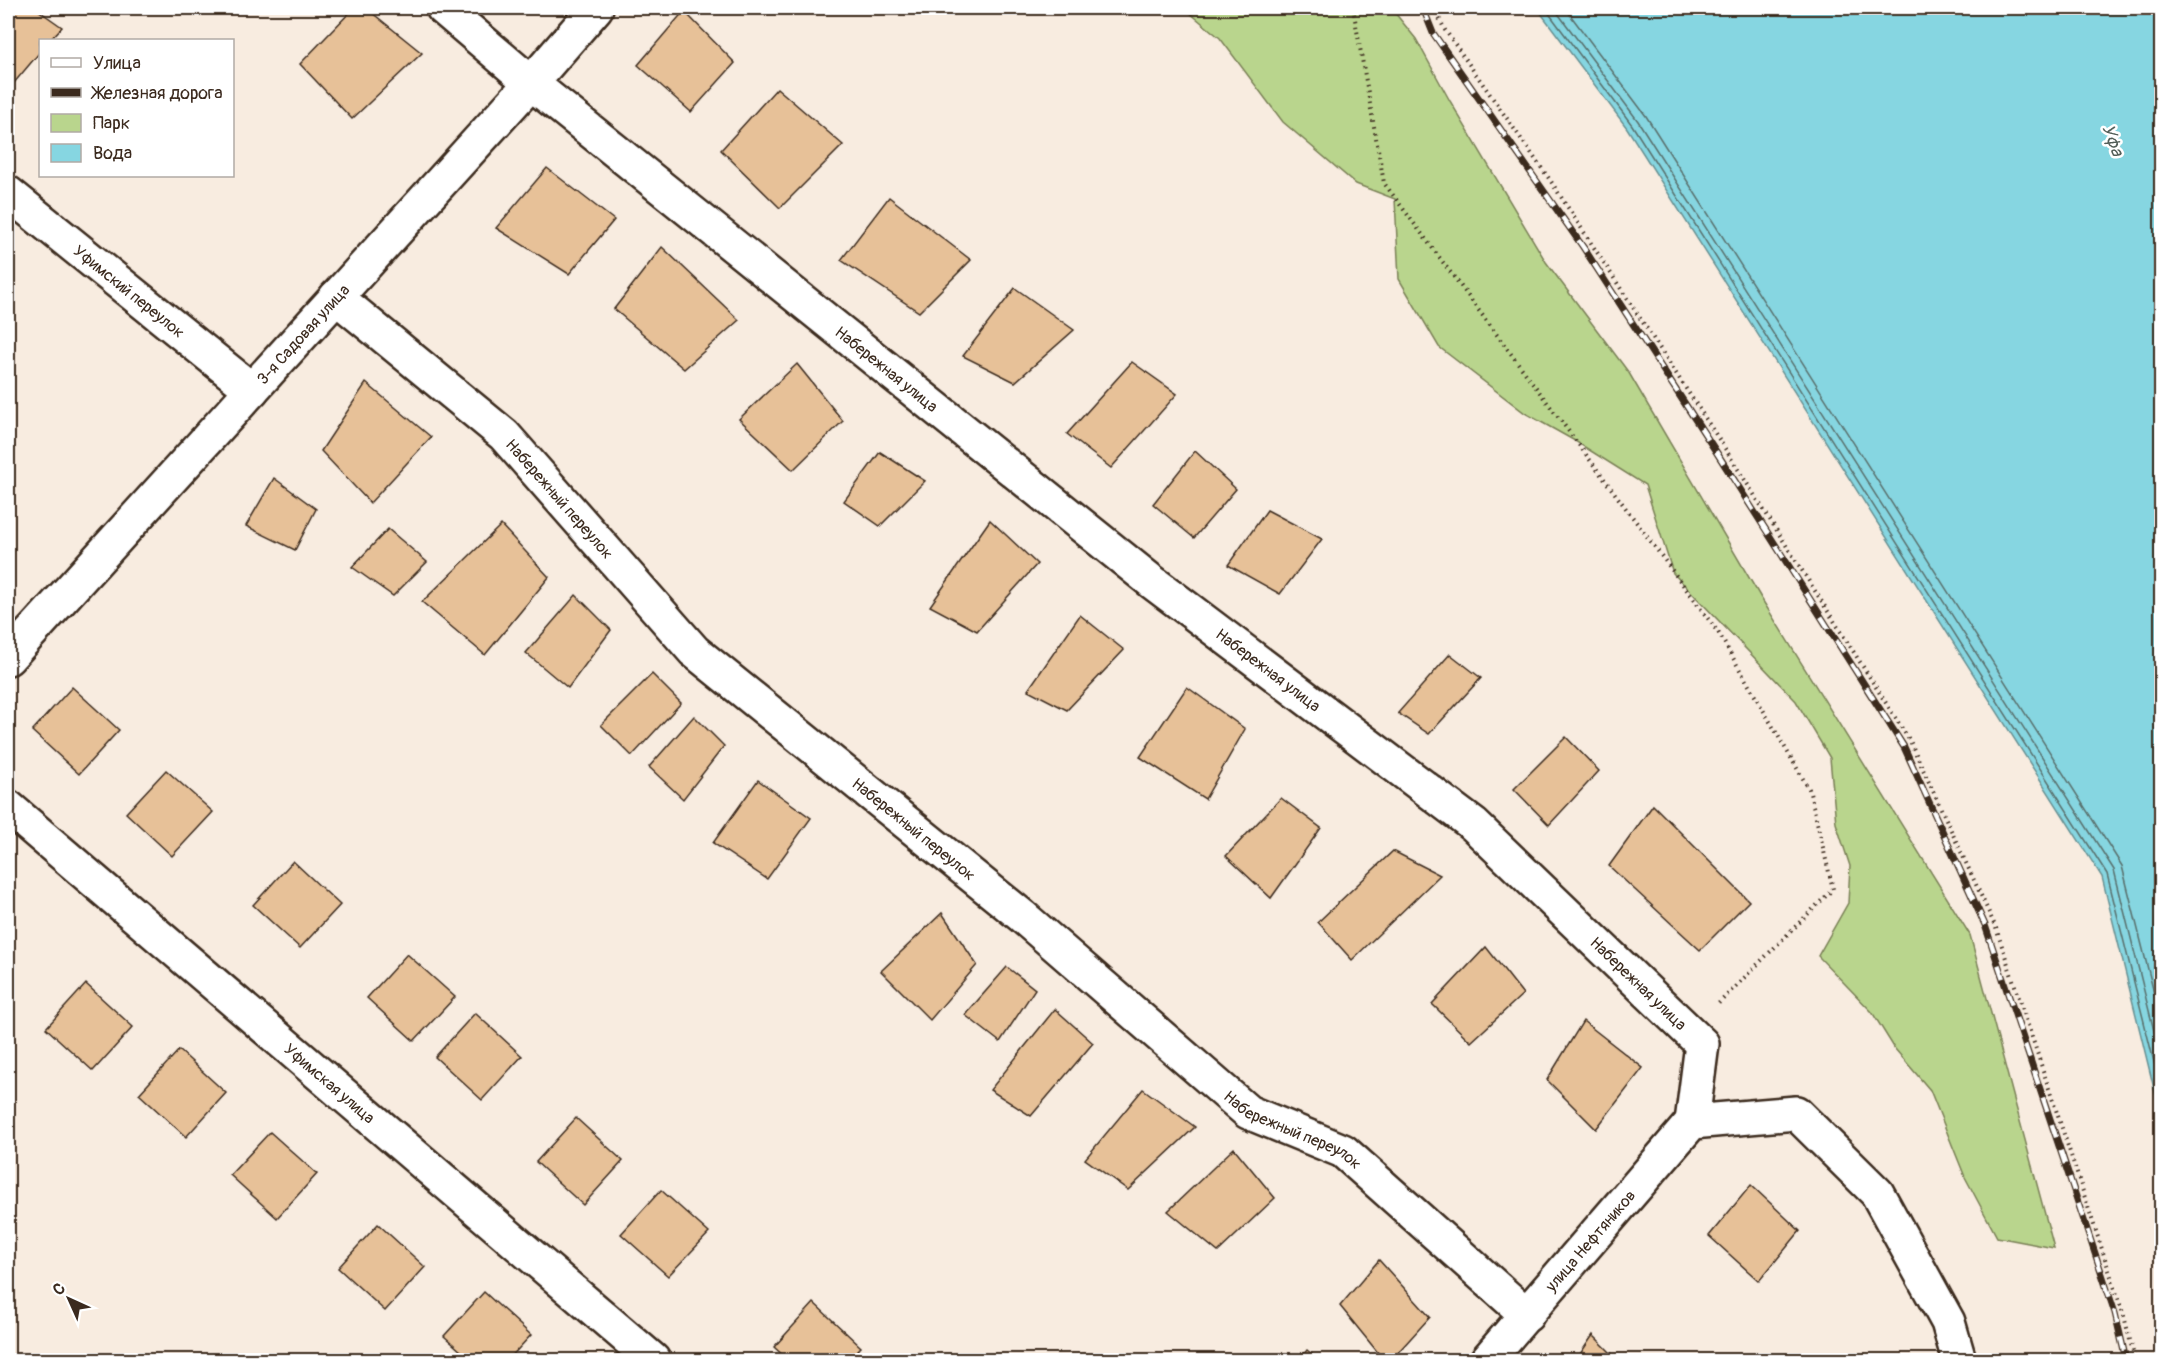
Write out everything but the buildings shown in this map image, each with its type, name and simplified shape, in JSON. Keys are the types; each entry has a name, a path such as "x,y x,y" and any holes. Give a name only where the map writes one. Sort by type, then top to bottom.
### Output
{"street":[{"name":"Набережная улица","path":"443,8 531,83 1151,581 1474,825 1702,1044 1692,1122"},
{"name":"3-я Садовая улица","path":"8,658 531,83 596,8"},
{"name":"Уфимский переулок","path":"8,193 252,390"},
{"name":"Набережный переулок","path":"336,297 504,435 694,651 1022,916 1248,1112 1343,1151 1527,1315"},
{"name":"Уфимская улица","path":"8,807 654,1360"},
{"path":"1692,1122 1796,1113 1877,1193 1948,1322 1959,1360"},
{"name":"улица Нефтяников","path":"1487,1360 1692,1122"}],"path":[{"path":"1353,8 1384,183 1718,632 1809,789 1833,889 1690,1032"},
{"path":"1434,8 1445,30 1550,180 1724,447 1910,741 1996,928 2124,1316 2135,1360"}],"green space":[{"path":"1184,8 1391,8 1416,39 1450,101 1546,262 1629,373 1761,598 1970,935 2054,1248 1997,1237 1965,1177 1930,1090 1895,1049 1872,1012 1818,956 1848,903 1850,866 1836,823 1830,758 1796,701 1673,573 1645,485 1525,413 1439,347 1399,279 1395,199 1356,184 1283,122 1220,38"}],"water":[{"name":"Уфа","path":"1537,8 2161,8 2161,1117 2102,877 1627,128"}],"railway":[{"path":"1423,8 1433,33 1583,247 1904,747 1985,925 2115,1313 2126,1360"}]}
